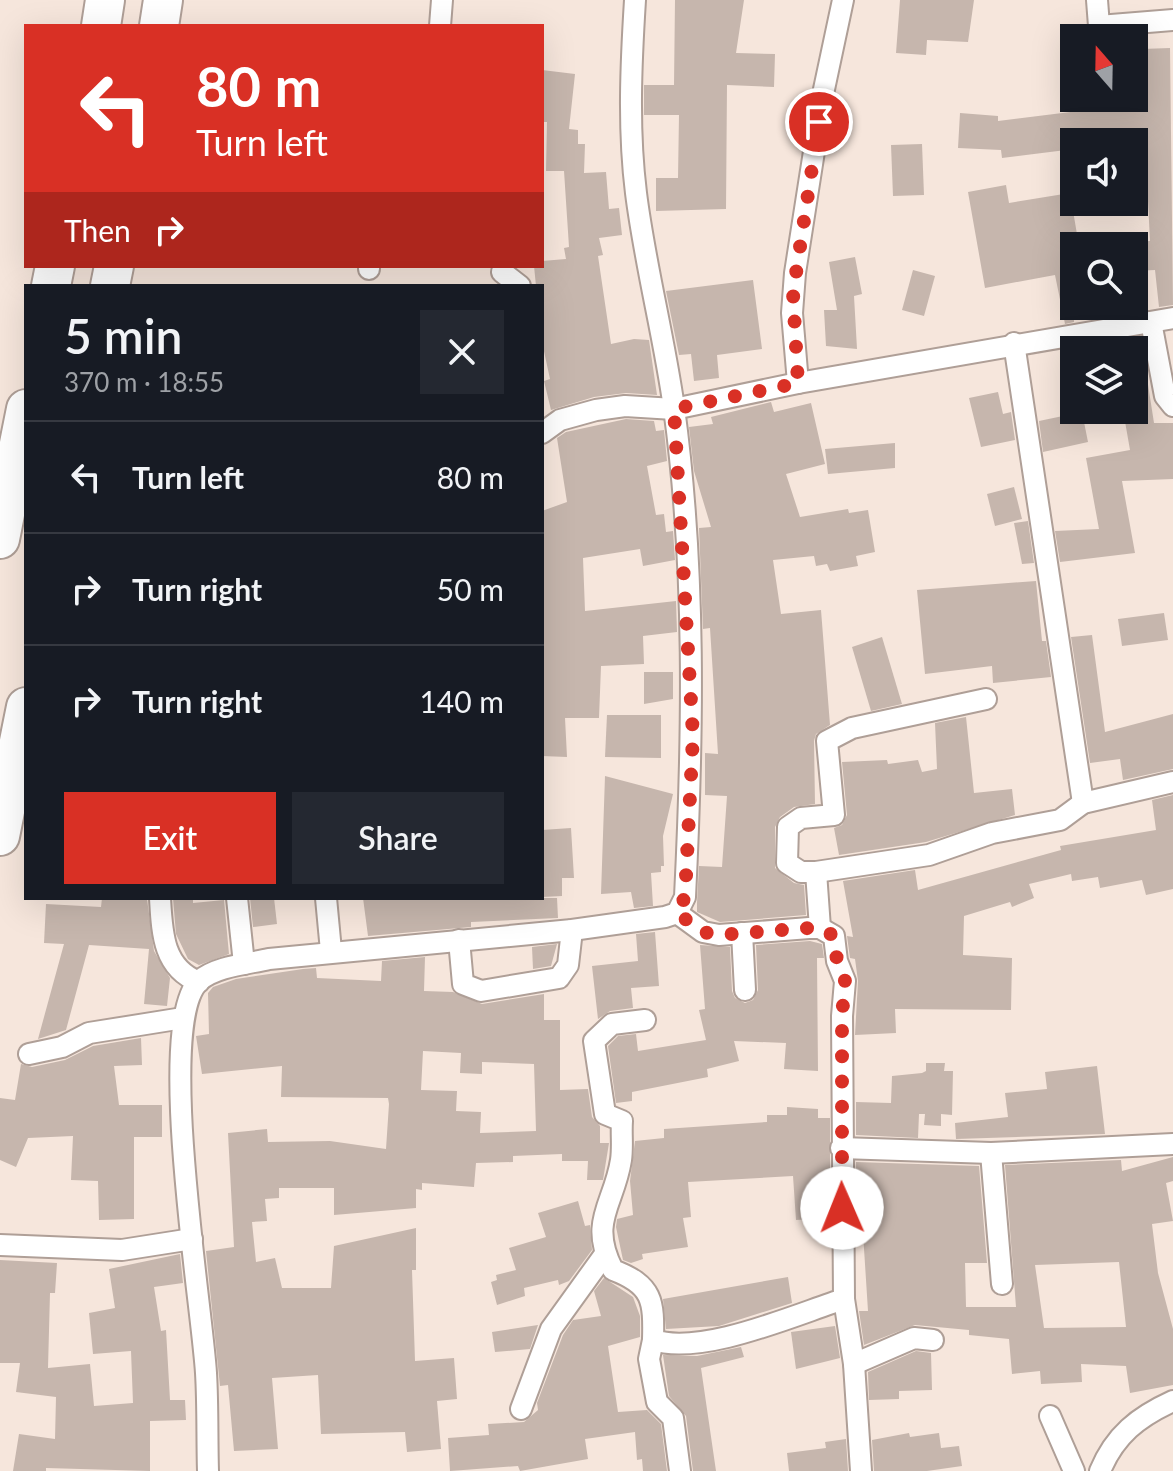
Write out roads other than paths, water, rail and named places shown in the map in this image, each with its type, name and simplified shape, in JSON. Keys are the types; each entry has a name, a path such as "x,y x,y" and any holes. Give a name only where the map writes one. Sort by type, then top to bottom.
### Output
{"highway":[{"path":"101,24 105,0"},
{"path":"159,24 163,0"},
{"path":"0,489 24,396"},
{"path":"0,539 24,419"},
{"path":"0,836 24,717"}],"street":[{"path":"440,24 442,0"},
{"path":"635,0 632,152 636,195 674,409 687,586 693,736 685,897 677,913"},
{"path":"798,383 792,313 795,273 823,94 843,0"},
{"path":"1097,0 1099,26 1173,20"},
{"path":"502,272 517,284"},
{"path":"544,432 560,420 596,410 625,406 674,409 1014,343 1173,318"},
{"path":"1151,322 1165,396 1173,406"},
{"path":"1014,343 1083,803"},
{"path":"986,699 852,728 827,741 834,815 801,818 788,827 787,863 801,872 816,872 929,855 992,833 1060,820 1083,803 1173,782"},
{"path":"816,872 820,928"},
{"path":"160,900 172,963 179,972 199,982"},
{"path":"237,900 244,964"},
{"path":"326,900 331,951"},
{"path":"208,1471 206,1375 181,1117 183,1018 187,1002 199,982 244,964 331,951 572,930 677,913 703,932 719,935 820,928 834,936 837,961 845,981 841,1148 844,1299 854,1364 861,1471"},
{"path":"459,940 463,984 481,991 559,978 568,965 572,930"},
{"path":"742,933 745,990"},
{"path":"29,1054 62,1047 89,1033 183,1018"},
{"path":"645,1020 612,1024 594,1041 605,1114 622,1121 621,1160 602,1215 605,1254 613,1270 635,1278 654,1302 649,1359 657,1402 673,1418 680,1471"},
{"path":"841,1148 991,1153 1173,1144"},
{"path":"991,1153 1002,1284"},
{"path":"0,1245 122,1250 192,1239"},
{"path":"521,1409 551,1329 605,1254"},
{"path":"653,1340 673,1347 708,1342 844,1299"},
{"path":"854,1364 914,1338 933,1340"},
{"path":"1100,1471 1107,1452 1139,1417 1173,1401"},
{"path":"1050,1416 1074,1471"}]}
